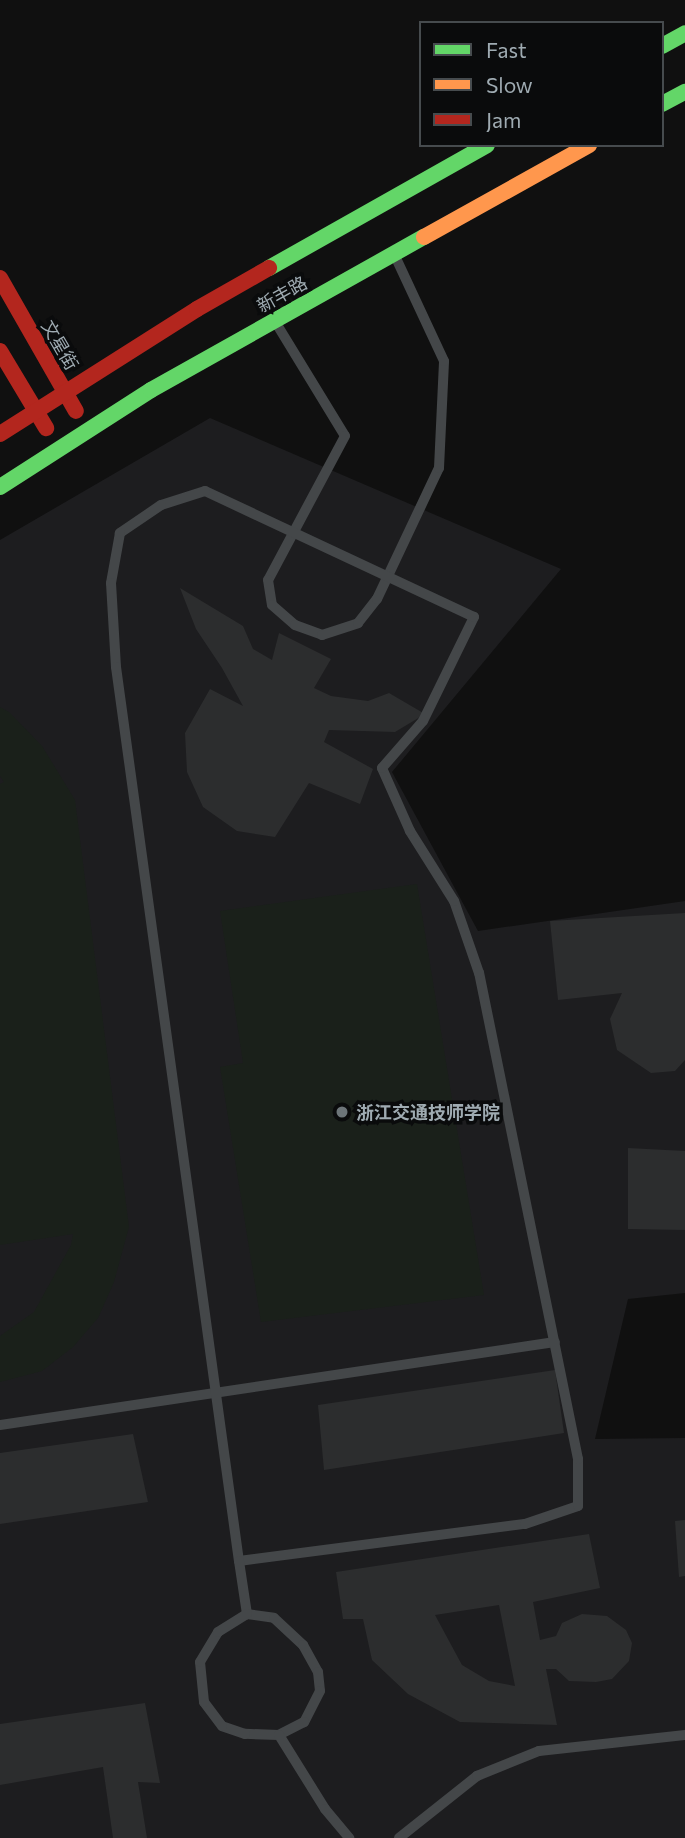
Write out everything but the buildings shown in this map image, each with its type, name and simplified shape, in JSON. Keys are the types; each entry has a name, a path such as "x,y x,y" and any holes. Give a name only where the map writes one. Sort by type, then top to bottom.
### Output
{"main road":[{"path":"664,45 685,33"},
{"path":"664,103 685,92"},
{"name":"新丰路","path":"0,433 197,309 483,147"},
{"name":"新丰路","path":"0,486 150,390 585,147"},
{"name":"文星街","path":"0,278 87,430"},
{"path":"0,351 58,449"}],"lane":[{"path":"275,321 345,436 268,580 272,604 295,625 323,635 358,623 377,600 439,468 444,361 394,254"},
{"path":"239,1561 525,1524 578,1506 578,1459 480,972 454,901 411,831 382,768 423,721 474,617 205,491 162,505 120,533 111,583 116,667 239,1561 247,1614"},
{"path":"0,1425 555,1342"},
{"path":"247,1614 274,1618 303,1645 318,1672 320,1691 304,1722 279,1735 245,1734 222,1727 204,1702 200,1662 218,1632 247,1614"},
{"path":"279,1735 324,1809 349,1838"},
{"path":"399,1838 477,1776 539,1751 685,1735"}],"shaded area":[{"name":"浙江交通技师学院","path":"210,418 561,569 392,772 478,931 685,901 685,1293 628,1299 595,1439 685,1438 685,1838 0,1838 0,540"},
{"path":"0,707 9,712 42,746 75,800 129,1227 114,1282 98,1318 73,1347 42,1371 0,1382 0,1336 34,1312 71,1245 73,1234 0,1245 0,784 4,782 0,776"},
{"path":"417,884 484,1295 261,1322 220,1067 243,1063 220,911"}],"traffic: fast":[{"path":"664,45 685,33"},
{"path":"664,103 685,92"},
{"path":"269,268 483,147"},
{"path":"0,487 151,390 424,237"}],"traffic: slow":[{"path":"424,237 585,147"}],"traffic: jam":[{"path":"0,434 197,309 269,268"},
{"path":"0,278 76,411"},
{"path":"0,351 46,428"}],"place":[{"name":"浙江交通技师学院","path":"342,1112"}]}
